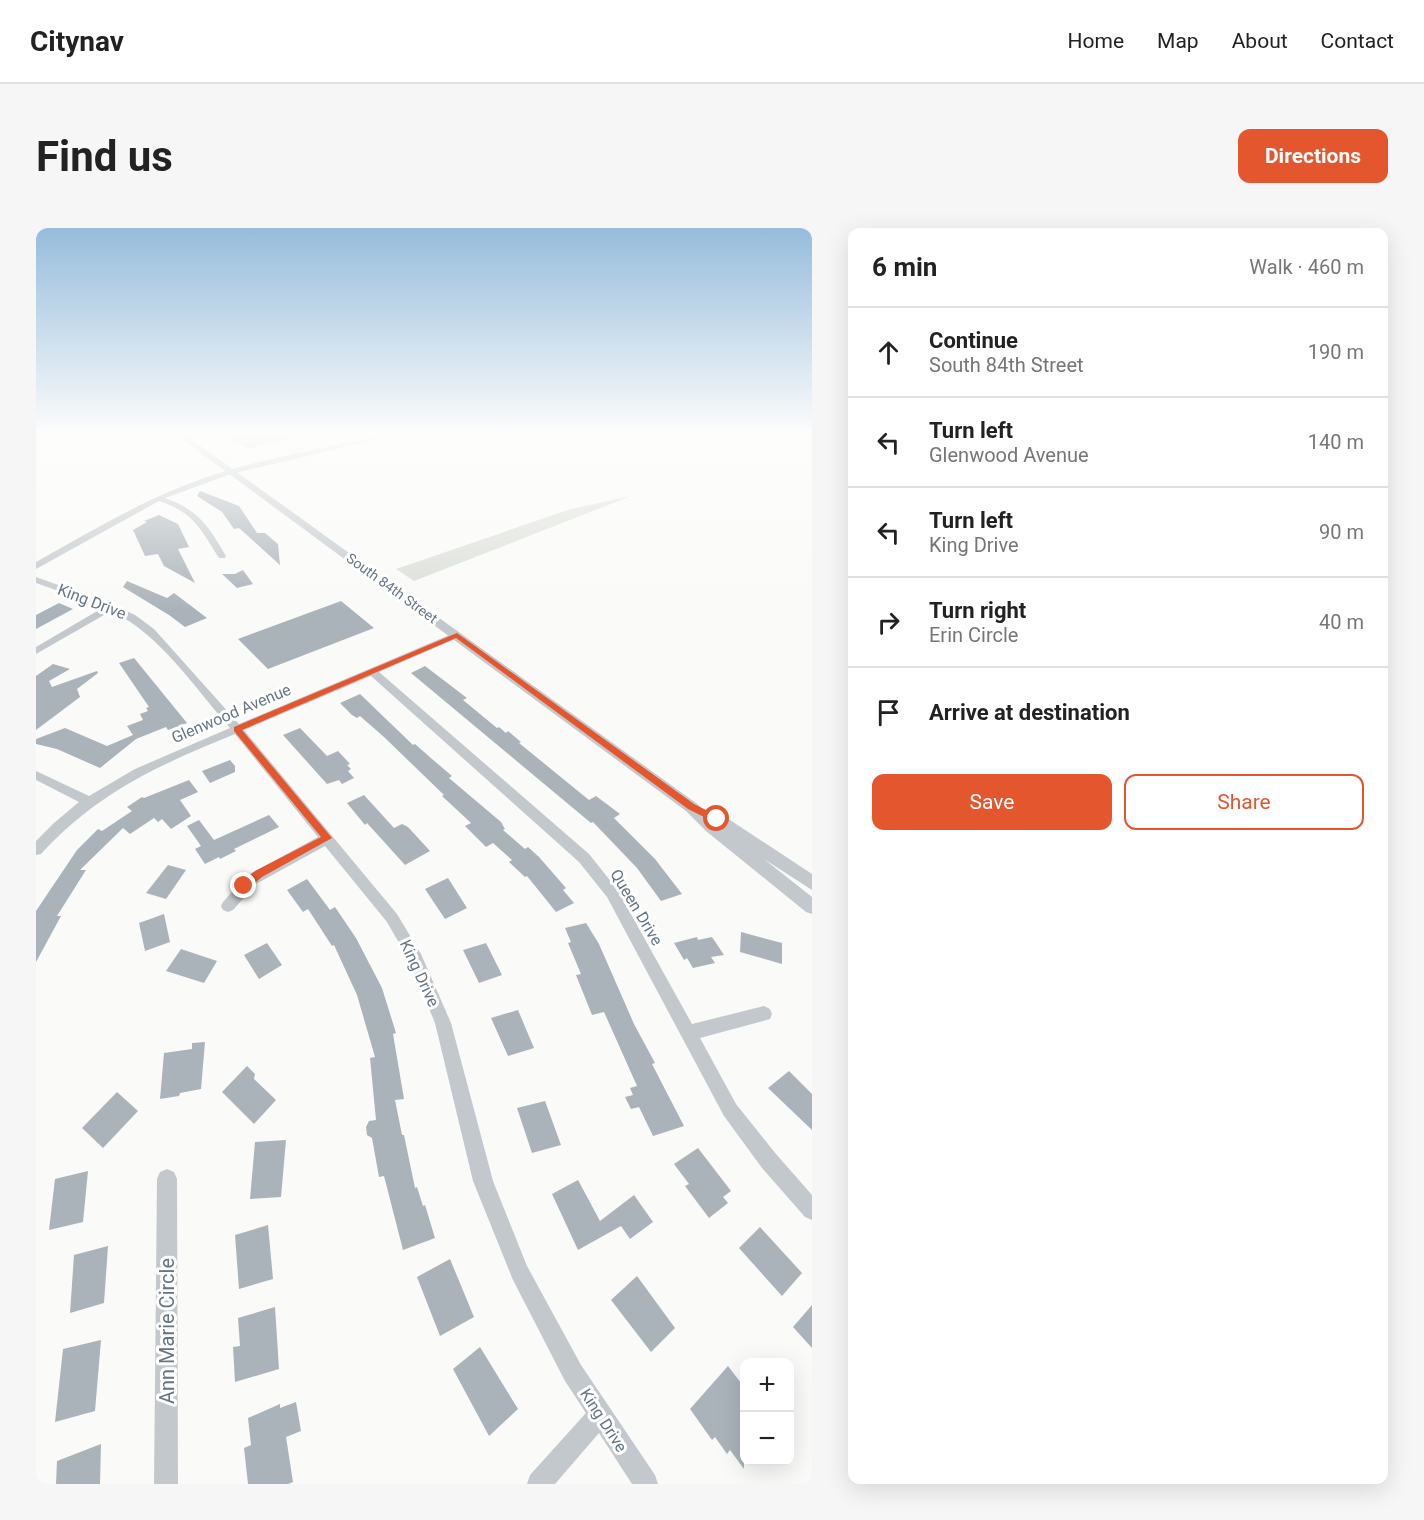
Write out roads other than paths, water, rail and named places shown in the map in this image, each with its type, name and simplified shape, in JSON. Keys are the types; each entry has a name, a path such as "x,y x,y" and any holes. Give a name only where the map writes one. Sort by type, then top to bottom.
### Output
{"street":[{"path":"36,566 173,493"},
{"name":"South 84th Street","path":"259,493 691,807 712,827 812,907"},
{"path":"160,499 179,505 200,520 222,556"},
{"name":"King Drive","path":"36,580 111,607 132,617 151,631 237,729 392,918 416,959 442,1023 483,1181 505,1240 539,1311 573,1373 646,1484"},
{"path":"36,651 111,607"},
{"name":"Glenwood Avenue","path":"36,850 52,832 89,801 142,770 457,635"},
{"name":"Queen Drive","path":"372,672 584,858 612,893 730,1110 769,1161 812,1210"},
{"path":"36,775 89,801"},
{"name":"South 84th Street","path":"691,807 717,819 812,883"},
{"path":"228,906 251,880 328,838"},
{"path":"689,1033 764,1014"},
{"name":"Ann Marie Circle","path":"166,1484 167,1179"},
{"path":"538,1484 600,1415"}]}
